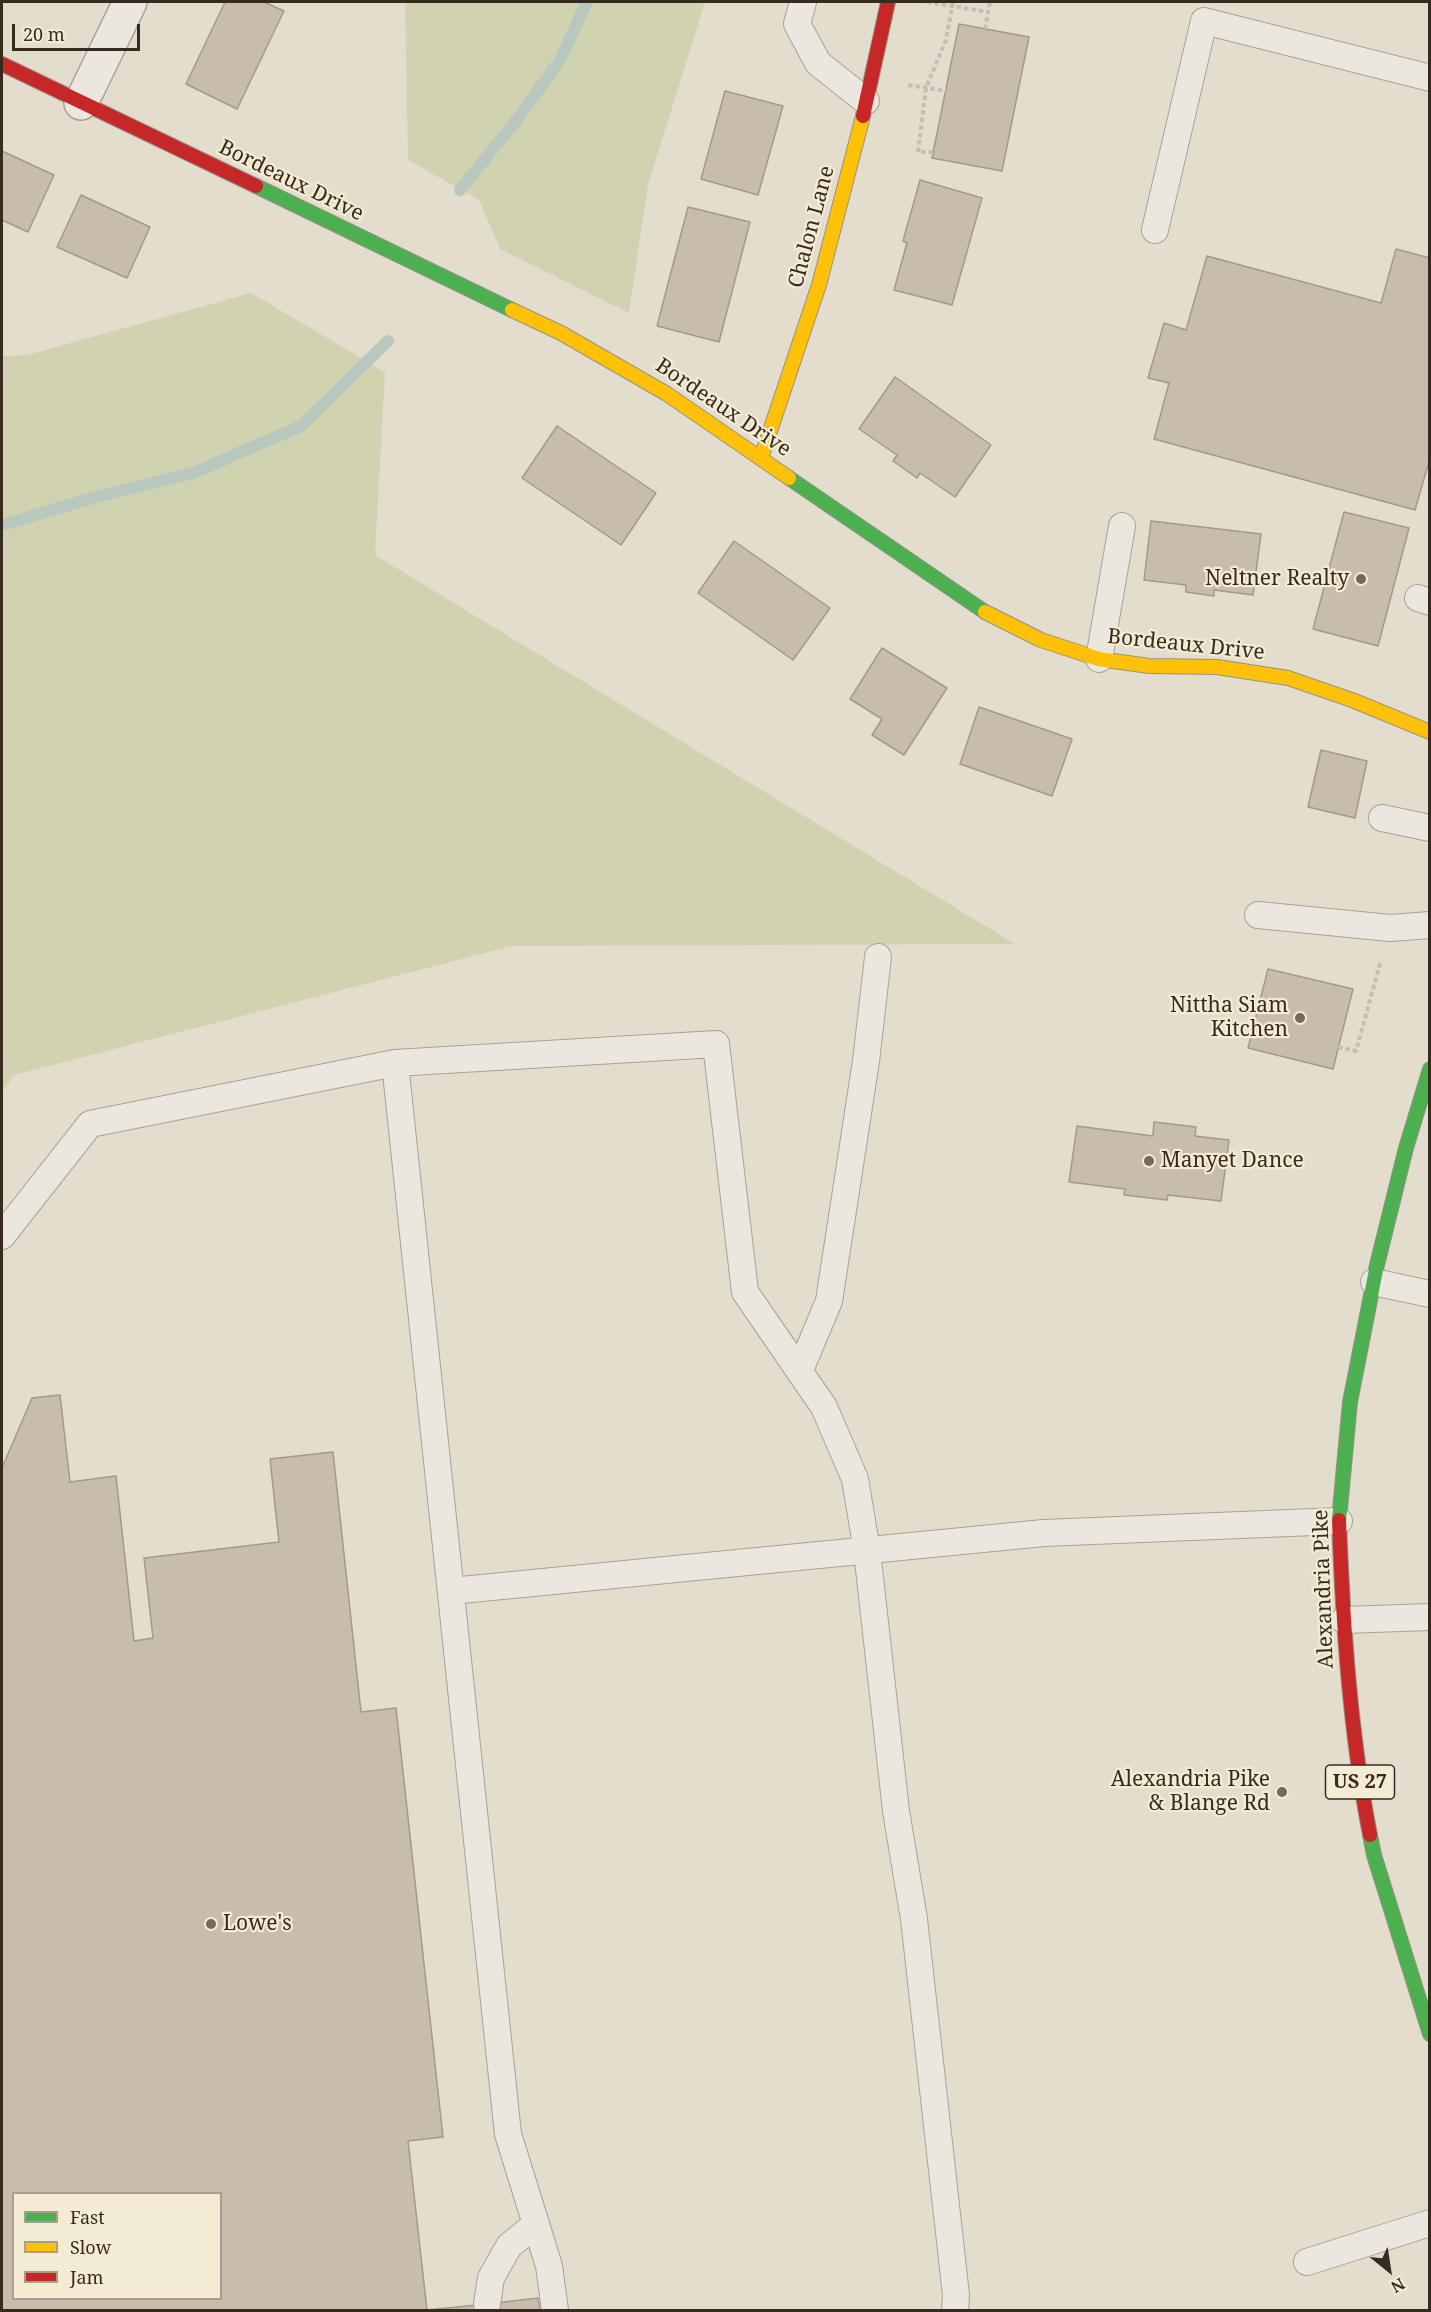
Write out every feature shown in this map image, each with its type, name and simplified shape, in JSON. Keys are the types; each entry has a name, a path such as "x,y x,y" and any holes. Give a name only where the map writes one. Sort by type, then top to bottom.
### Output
{"street":[{"path":"81,103 130,2"},
{"name":"Chalon Lane","path":"761,458 819,285 866,101 888,2"},
{"name":"Bordeaux Drive","path":"2,64 561,333 667,394 978,609 1041,640 1099,659 1149,666 1217,667 1288,678 1352,700 1430,732"},
{"name":"Alexandria Pike","path":"1430,1069 1406,1149 1374,1282 1350,1402 1339,1521 1349,1692 1360,1779 1374,1855 1430,2034"}],"lane":[{"path":"803,2 797,24 818,63 866,101"},
{"path":"1155,230 1204,21 1430,78"},
{"path":"1099,659 1122,526"},
{"path":"1382,818 1430,828"},
{"path":"1258,915 1390,928 1430,925"},
{"path":"800,1370 830,1301 866,1061 878,957"},
{"path":"2,1236 90,1124 395,1063 716,1044 745,1292 825,1409 855,1479 867,1551 896,1811 914,1919 930,2048 956,2295 955,2310"},
{"path":"395,1063 508,2134 549,2266 555,2310"},
{"path":"1374,1282 1430,1294"},
{"path":"451,1591 1044,1533 1339,1521"},
{"path":"1344,1620 1430,1617"},
{"path":"1307,2262 1430,2223"},
{"path":"487,2304 491,2278 509,2246 536,2224"}],"path":[{"path":"926,2 953,4 988,12"},
{"path":"985,29 990,2"},
{"path":"933,152 918,152 926,88 946,40 953,4"},
{"path":"1338,1047 1356,1051 1390,928"}],"green space":[{"path":"405,2 705,2 648,185 629,313 500,249 479,200 408,160"},
{"path":"251,293 385,372 375,555 1015,944 512,946 14,1075 2,1092 2,356 27,355"}],"building":[{"path":"225,2 264,2 284,11 237,109 186,84"},
{"path":"959,24 1029,37 1002,171 932,158"},
{"path":"725,91 783,106 758,195 701,179"},
{"path":"2,151 54,175 28,232 2,220"},
{"path":"920,180 982,198 952,305 894,290 907,243 903,241"},
{"path":"81,195 150,227 127,278 57,247"},
{"path":"688,207 750,222 719,342 657,326"},
{"path":"1396,249 1430,258 1430,458 1415,510 1154,439 1169,383 1148,378 1164,323 1186,330 1207,256 1381,303"},
{"path":"895,377 991,445 955,497 920,473 917,478 893,461 897,455 859,429"},
{"path":"557,426 656,493 621,545 522,478"},
{"name":"Neltner Realty","path":"1344,512 1409,528 1378,646 1313,629"},
{"path":"1151,521 1261,534 1253,595 1214,590 1214,596 1186,592 1186,585 1144,580"},
{"path":"734,541 830,608 793,660 698,593"},
{"path":"882,648 947,688 904,755 872,735 882,719 850,699"},
{"path":"979,707 1072,739 1052,796 960,764"},
{"path":"1321,750 1367,761 1355,818 1308,807"},
{"name":"Nittha Siam Kitchen","path":"1268,969 1353,989 1333,1069 1248,1048"},
{"name":"Manyet Dance","path":"1154,1122 1196,1127 1195,1136 1229,1140 1221,1201 1168,1195 1167,1200 1124,1195 1125,1189 1069,1182 1077,1126 1153,1136"},
{"name":"Lowe's","path":"60,1395 70,1482 116,1476 134,1641 153,1638 144,1558 279,1542 270,1459 333,1452 361,1712 396,1708 443,2137 408,2141 427,2310 2,2310 2,1468 32,1398"},
{"path":"538,2298 540,2310 427,2310 487,2304"}],"waterway":[{"path":"460,190 519,117 560,60 587,2"},
{"path":"2,525 96,497 193,473 301,426 388,341"}],"traffic: fast":[{"path":"256,186 512,310"},
{"path":"789,478 985,612"},
{"path":"1339,1520 1350,1402 1377,1265 1406,1148 1430,1069"},
{"path":"1370,1835 1374,1855 1430,2034"}],"traffic: slow":[{"path":"761,458 819,285 863,116"},
{"path":"512,310 561,333 667,394 789,478"},
{"path":"985,612 1041,640 1099,659 1149,666 1217,667 1288,678 1352,700 1430,732"}],"traffic: jam":[{"path":"863,116 888,2"},
{"path":"2,64 256,186"},
{"path":"1339,1520 1348,1679 1357,1757 1370,1835"}],"place":[{"name":"Neltner Realty","path":"1361,579"},
{"name":"Nittha Siam Kitchen","path":"1300,1018"},
{"name":"Manyet Dance","path":"1149,1161"},
{"name":"Alexandria Pike & Blange Rd","path":"1282,1792"},
{"name":"Lowe's","path":"211,1924"}]}
